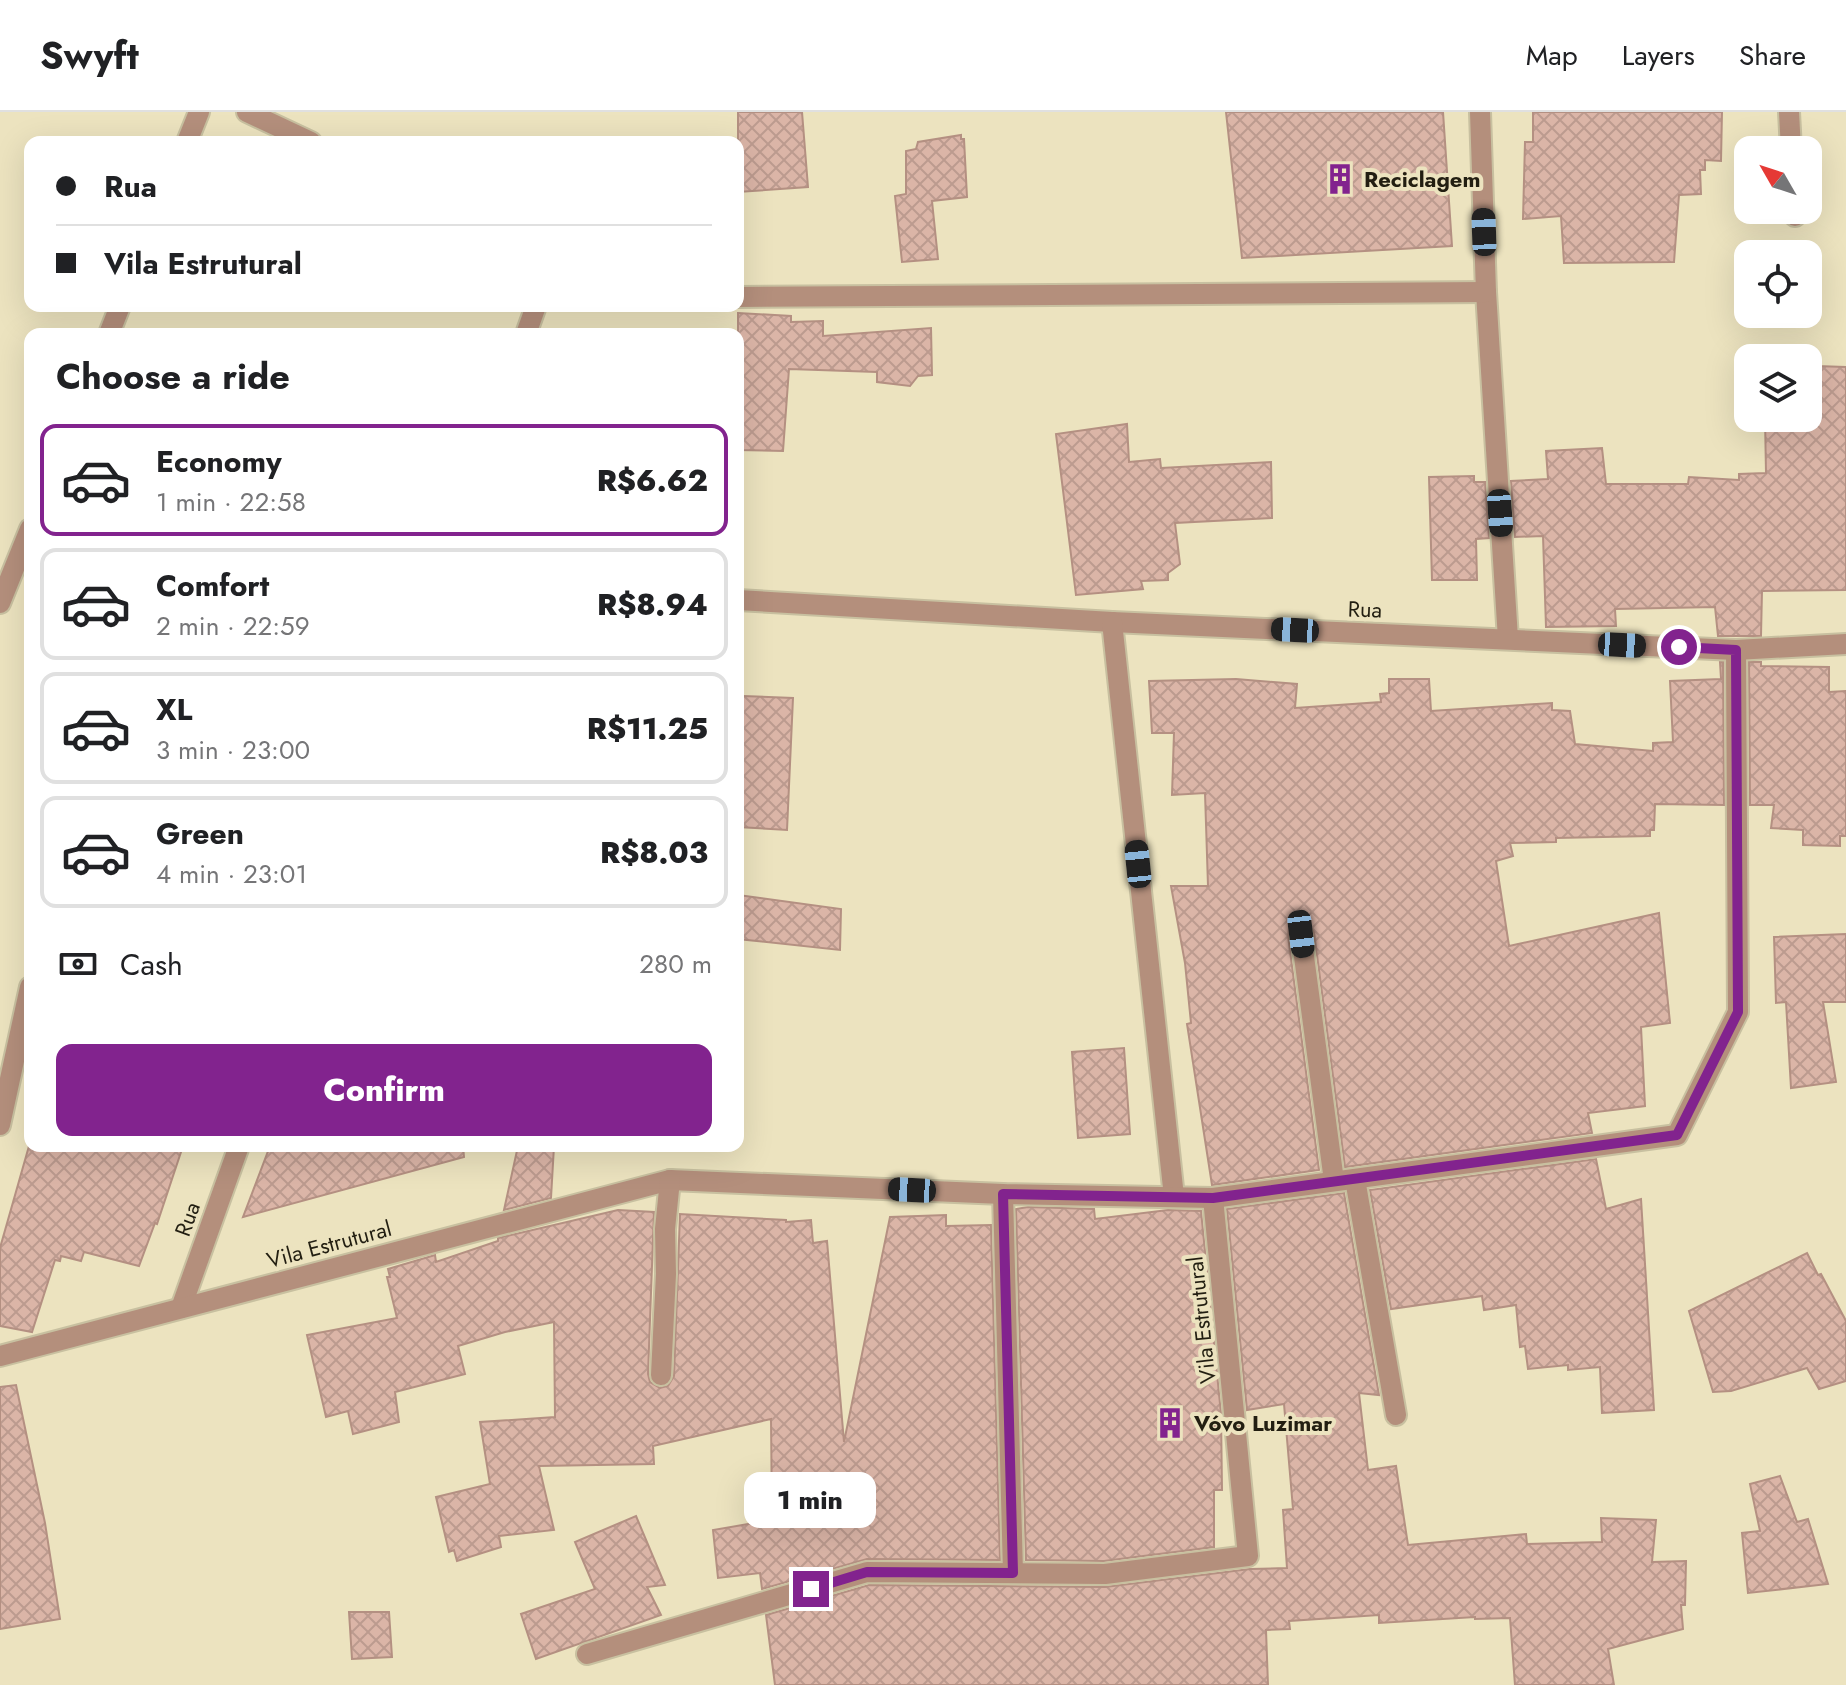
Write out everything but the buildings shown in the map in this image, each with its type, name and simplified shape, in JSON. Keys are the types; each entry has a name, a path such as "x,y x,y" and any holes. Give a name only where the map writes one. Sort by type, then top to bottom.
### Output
{"street":[{"path":"189,136 199,112"},
{"path":"247,112 298,136"},
{"path":"1480,112 1486,292 1508,639"},
{"path":"1789,112 1790,136"},
{"path":"744,297 1486,292"},
{"path":"0,603 8,561 24,538"},
{"name":"Rua","path":"744,600 1112,622 1736,650 1846,644"},
{"path":"1112,622 1174,1197"},
{"path":"1213,1198 1677,1135 1738,1012 1736,650"},
{"path":"1301,934 1345,1180 1396,1415"},
{"path":"0,1125 24,1015"},
{"name":"Rua","path":"181,1308 237,1152"},
{"path":"661,1375 665,1229 670,1180"},
{"name":"Vila Estrutural","path":"0,1356 670,1180 1003,1194 1213,1198 1248,1556 1105,1574 867,1572 587,1654"},
{"path":"1003,1194 1013,1573"}],"place":[{"name":"Reciclagem","path":"1340,179"},
{"name":"Vóvo Luzimar","path":"1170,1423"}],"route":[{"path":"811,1589 867,1572 1013,1573 1003,1194 1213,1198 1677,1135 1738,1012 1736,650 1679,647"}]}
